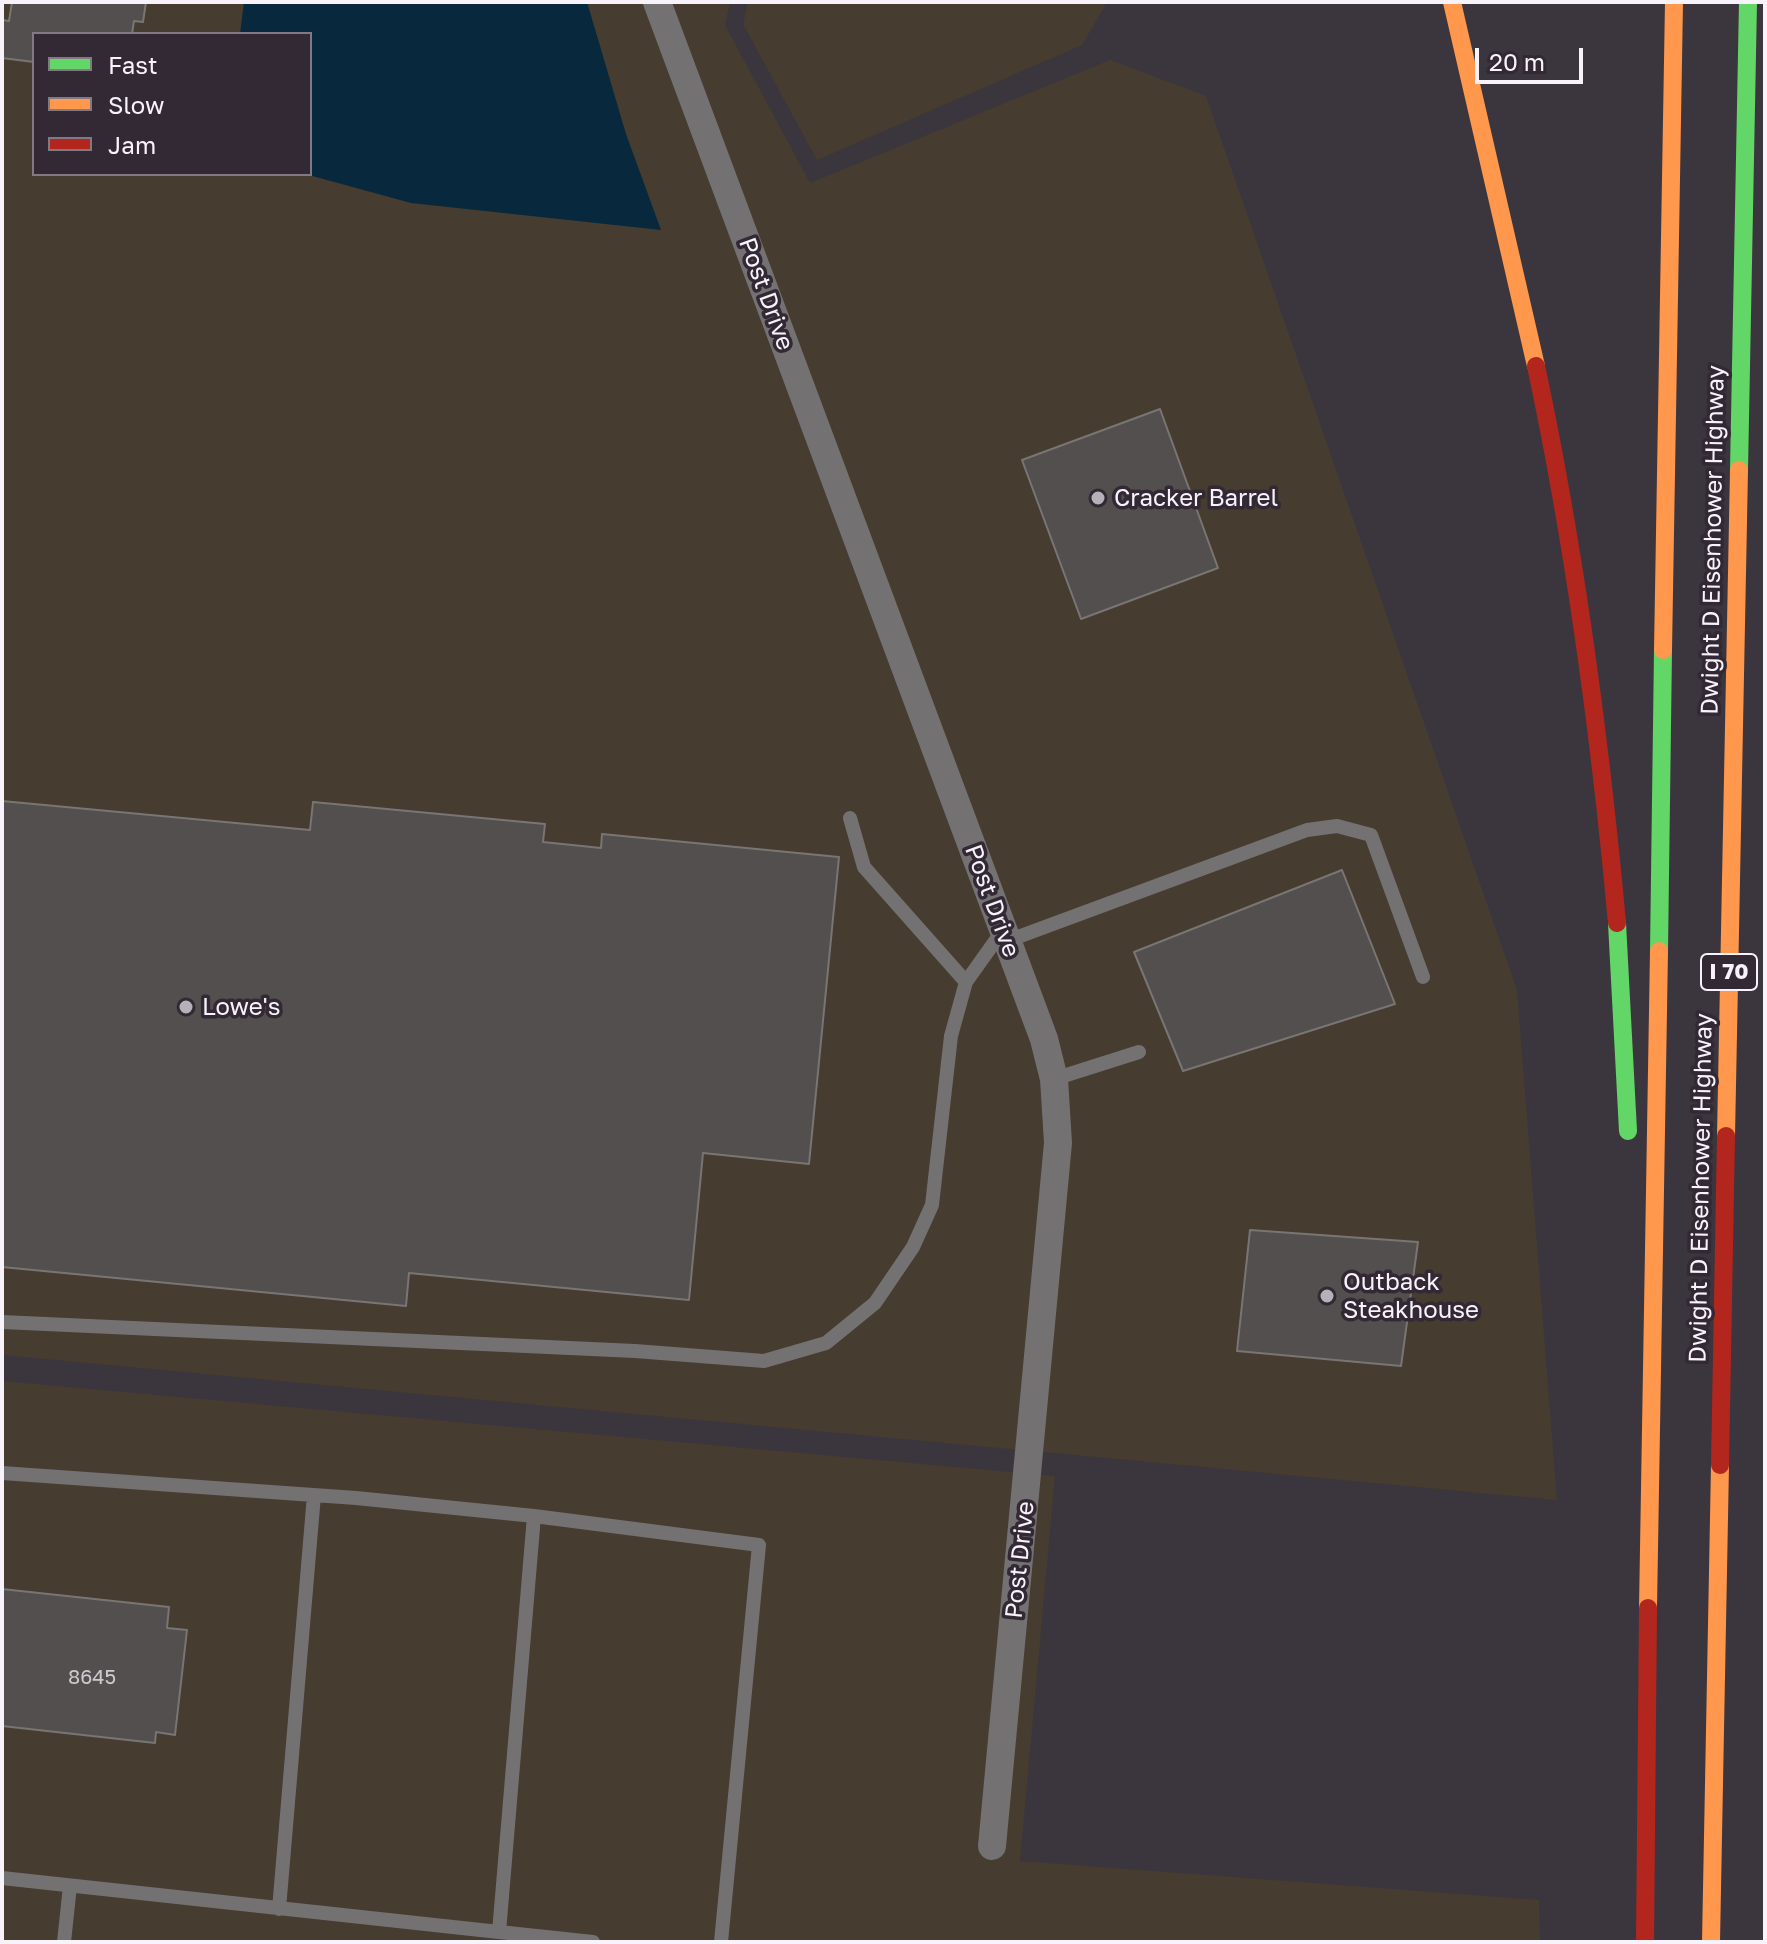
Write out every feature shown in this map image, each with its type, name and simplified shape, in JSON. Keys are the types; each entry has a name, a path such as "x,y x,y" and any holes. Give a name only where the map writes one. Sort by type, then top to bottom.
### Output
{"highway":[{"path":"1452,2 1542,393 1586,649 1615,906 1629,1145"},
{"path":"1645,1942 1674,2"},
{"name":"Dwight D Eisenhower Highway","path":"1711,1942 1748,2"},
{"path":"1635,1285 1647,1658"}],"street":[{"name":"Post Drive","path":"657,2 1044,1039 1054,1079 1058,1143 992,1846"}],"lane":[{"path":"850,818 864,867 966,982"},
{"path":"2,1322 620,1350 764,1361 826,1343 875,1303 913,1247 932,1205 951,1036 966,982 1005,935 1307,830 1337,826 1371,835 1423,977"},
{"path":"1054,1079 1139,1052"},
{"path":"2,1473 314,1495 534,1516 759,1545 721,1942"},
{"path":"279,1909 314,1495"},
{"path":"499,1932 534,1516"},
{"path":"2,1878 593,1942"},
{"path":"64,1942 70,1886"}],"shaded area":[{"path":"2,2 730,2 725,25 810,183 1110,60 1206,96 1517,990 1557,1500 2,1355"},
{"path":"748,2 1107,2 1082,45 817,160 743,24"},
{"path":"2,1381 1055,1476 1020,1861 1539,1900 1540,1942 2,1942"}],"water":[{"path":"244,2 587,2 626,134 661,230 411,203 312,176 312,32 240,32"}],"building":[{"path":"12,2 146,2 143,22 134,21 132,32 32,32 32,62 2,58 3,20 9,21"},
{"path":"1160,409 1218,568 1081,619 1022,460"},
{"path":"2,801 310,830 313,802 545,824 543,842 601,848 602,834 839,857 809,1164 703,1153 689,1300 409,1273 406,1306 2,1267"},
{"path":"1342,870 1395,1004 1183,1071 1134,952"},
{"name":"Outback Steakhouse","path":"1250,1230 1418,1242 1401,1366 1237,1351"},
{"path":"2,1589 169,1607 167,1628 187,1630 175,1735 156,1732 155,1743 2,1726"}],"traffic: fast":[{"path":"1739,470 1748,2"},
{"path":"1659,951 1663,650"},
{"path":"1617,923 1628,1131"}],"traffic: slow":[{"path":"1452,2 1536,366"},
{"path":"1663,650 1674,2"},
{"path":"1726,1136 1739,470"},
{"path":"1648,1608 1659,951"},
{"path":"1711,1942 1720,1465"}],"traffic: jam":[{"path":"1536,366 1563,504 1585,643 1617,923"},
{"path":"1720,1465 1726,1136"},
{"path":"1645,1942 1648,1608"}],"place":[{"name":"Cracker Barrel","path":"1098,498"},
{"name":"Lowe's","path":"186,1007"},
{"name":"Outback Steakhouse","path":"1327,1296"}]}
